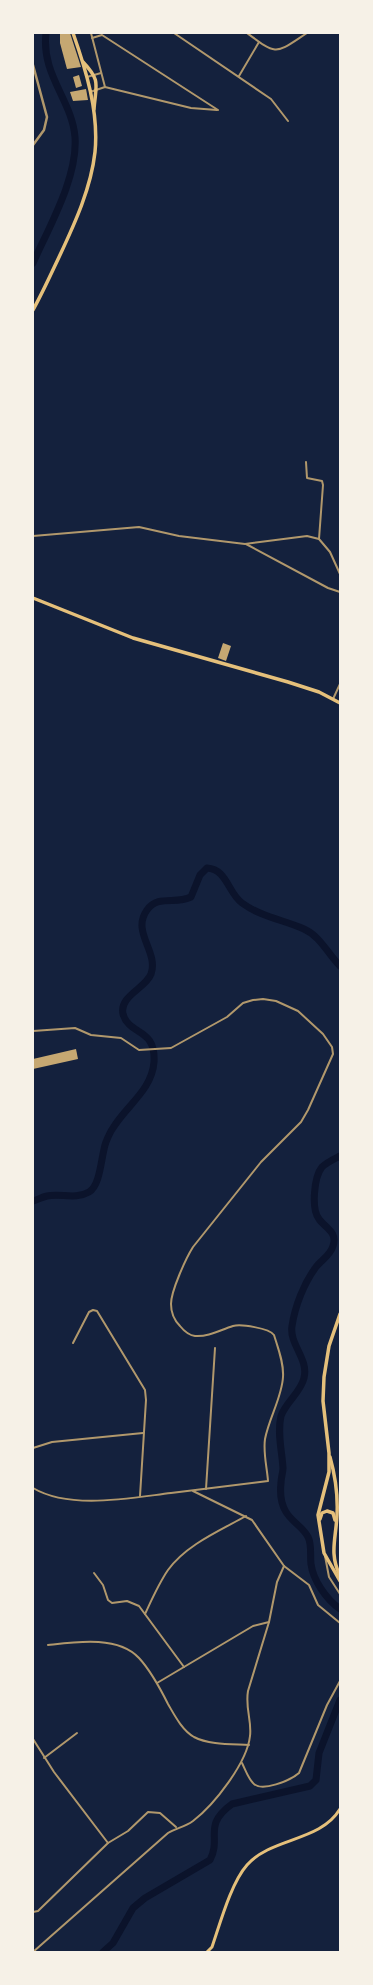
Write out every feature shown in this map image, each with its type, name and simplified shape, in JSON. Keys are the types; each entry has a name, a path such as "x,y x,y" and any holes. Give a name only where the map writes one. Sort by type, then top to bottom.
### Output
{"main road":[{"path":"73,33 83,61 94,114"},
{"path":"33,310 70,234 85,195 95,152 94,114 97,83 94,75 83,61"},
{"path":"33,598 133,638 288,682 340,703"},
{"path":"340,1314 329,1346 324,1377 324,1401 329,1453 329,1472 318,1515 324,1553 340,1581"},
{"path":"329,1453 332,1464 337,1511 333,1548 335,1566 340,1576"},
{"path":"319,1526 322,1513 327,1511 333,1513 336,1525"},
{"path":"207,1952 212,1947 238,1879 247,1866 257,1856 276,1846 317,1830 328,1823 340,1809"}],"street":[{"path":"91,33 105,87"},
{"path":"174,33 272,99 288,121"},
{"path":"247,33 268,49 279,50 287,47 307,33"},
{"path":"90,92 105,87 191,108 218,110 102,35 92,38"},
{"path":"238,76 259,42"},
{"path":"33,65 47,117 44,130 33,146"},
{"path":"86,78 101,73"},
{"path":"306,462 307,478 319,479 322,481 323,485 319,539"},
{"path":"33,536 139,528 180,536 245,544 307,536 319,539 330,552 340,574"},
{"path":"245,544 328,588 340,592"},
{"path":"333,699 340,684"},
{"path":"33,1031 75,1028 91,1035 121,1038 134,1048 144,1051 158,1050 171,1048 227,1017 243,1003 253,1000 263,1000 276,1001 298,1010 323,1034 332,1047 333,1054 300,1122 261,1162 186,1258 171,1302 172,1314 178,1323 185,1333 194,1336 213,1334 235,1326 264,1329 272,1332 274,1335 283,1376 281,1391 269,1420 265,1440 264,1454 267,1465 268,1481 111,1500 58,1498 41,1493 33,1488"},
{"path":"73,1343 89,1312 93,1310 97,1311 145,1390 146,1400 140,1496"},
{"path":"206,1489 215,1348"},
{"path":"33,1448 52,1442 143,1433"},
{"path":"192,1490 252,1520 284,1566 309,1585 318,1605 340,1623"},
{"path":"144,1614 168,1570 180,1557 199,1542 246,1516"},
{"path":"324,1553 329,1578 340,1594"},
{"path":"33,1952 168,1833 177,1827 185,1826 194,1820 211,1804 242,1763 249,1745 250,1734 246,1701 269,1622 277,1582 284,1566"},
{"path":"94,1573 103,1585 108,1600 112,1603 127,1601 134,1602 184,1667"},
{"path":"157,1683 253,1626 269,1622"},
{"path":"48,1645 90,1641 109,1644 128,1650 138,1657 157,1683 177,1719 187,1732 195,1738 208,1741 249,1745"},
{"path":"242,1763 253,1784 258,1786 280,1784 292,1779 299,1773 327,1705 340,1681"},
{"path":"44,1758 77,1733"},
{"path":"33,1739 44,1758 108,1843"},
{"path":"33,1912 38,1911 108,1843 128,1831 148,1812 160,1813 177,1827"}],"building":[{"path":"60,33 70,33 81,67 67,69 60,43"},
{"path":"79,75 82,86 76,88 73,77"},
{"path":"86,89 88,100 73,101 70,92"},
{"path":"223,643 231,646 226,661 218,658"},
{"path":"76,1049 78,1059 33,1069 33,1059"}],"waterway":[{"path":"33,263 61,202 72,168 75,152 73,124 48,62 46,33"},
{"path":"33,1201 52,1195 78,1196 89,1192 93,1188 98,1177 104,1148 110,1133 118,1120 138,1097 149,1081 154,1062 151,1043 147,1037 126,1021 123,1014 123,1008 129,997 144,984 151,974 152,958 143,934 142,926 143,918 147,910 152,905 157,902 179,900 191,897 200,875 207,868 214,869 219,872 237,899 242,903 257,912 310,932 340,966"},
{"path":"340,1156 322,1167 315,1185 314,1201 317,1214 319,1219 334,1237 334,1241 330,1253 316,1267 308,1280 295,1311 292,1333 293,1339 302,1358 305,1371 300,1388 283,1411 279,1429 283,1468 281,1481 281,1498 283,1505 288,1516 303,1530 308,1537 310,1543 312,1570 317,1583 325,1595 340,1609"},
{"path":"103,1952 113,1943 133,1908 145,1898 210,1860 213,1852 215,1825 223,1812 232,1804 310,1786 316,1780 319,1753 340,1700"}]}
